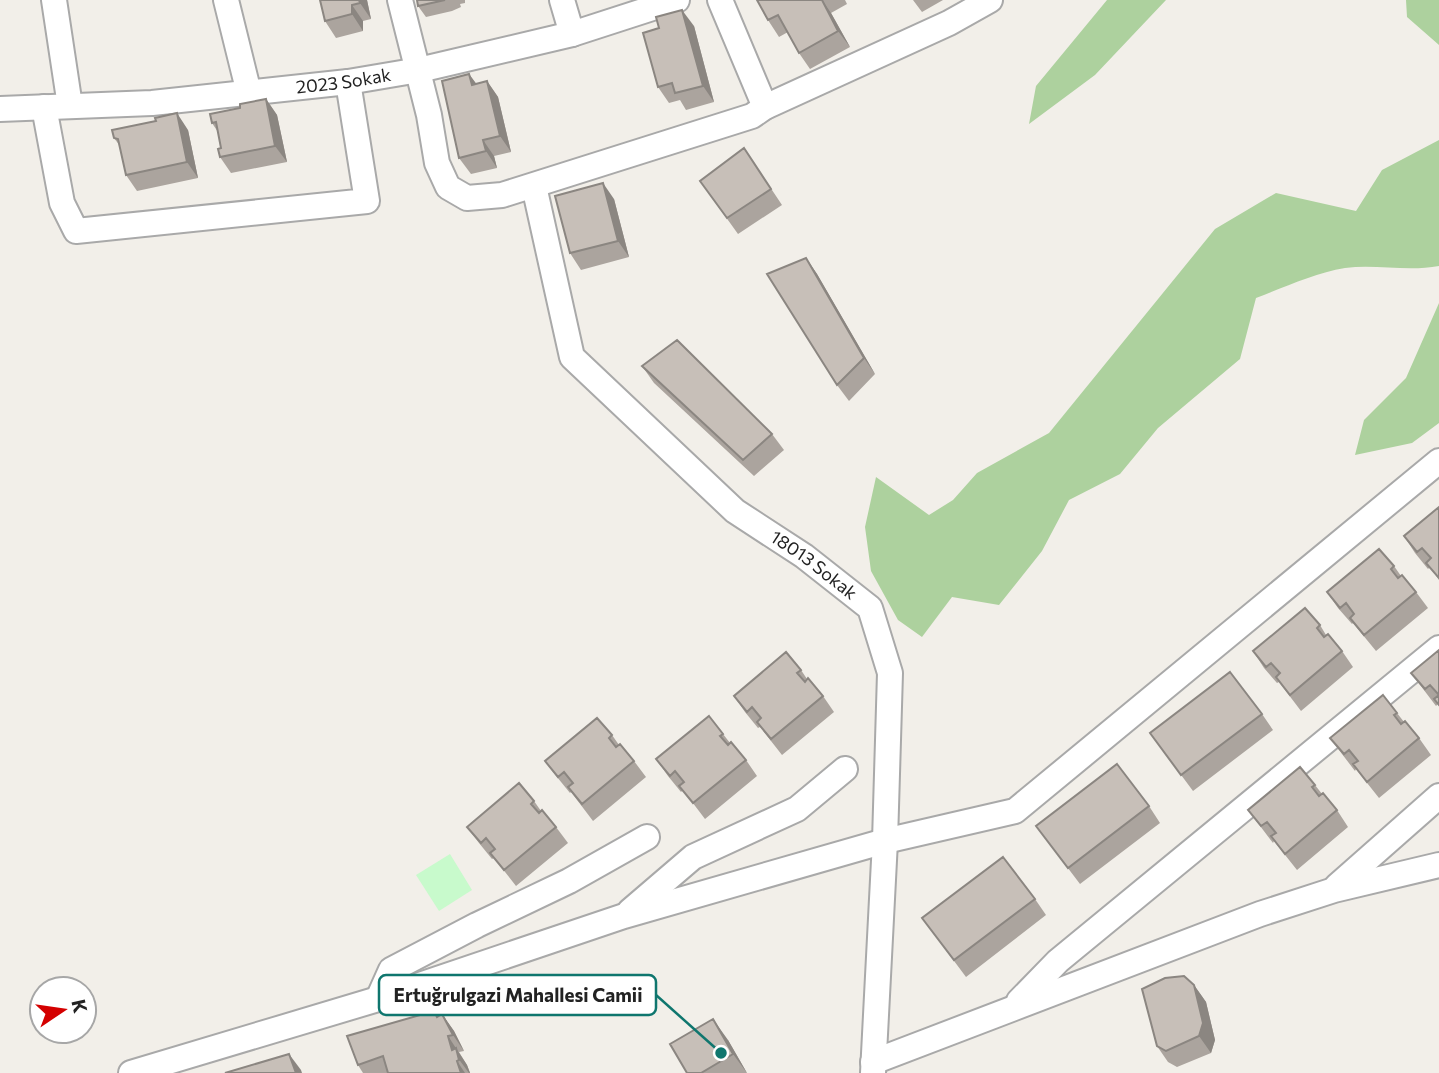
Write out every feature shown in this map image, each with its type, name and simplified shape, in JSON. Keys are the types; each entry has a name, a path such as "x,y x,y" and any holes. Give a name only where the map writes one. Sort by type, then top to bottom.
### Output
{"street":[{"path":"54,0 70,106"},
{"path":"226,0 249,93"},
{"path":"400,0 419,70 437,163 448,187 467,198 502,195 534,186 752,116 765,107 949,23 990,0"},
{"path":"562,0 572,34"},
{"name":"2023 Sokak","path":"0,109 152,103 348,82 419,70 572,34 677,0"},
{"path":"720,0 765,107"},
{"path":"44,107 62,203 76,231 124,228 367,201 348,82"},
{"name":"18013 Sokak","path":"534,186 572,356 735,511 804,556 870,608 890,673 886,841 873,1067"},
{"path":"131,1073 378,999 624,916 886,841 1015,811 1439,461"},
{"path":"1011,1008 1058,961 1439,648"},
{"path":"624,916 693,857 797,809 845,769"},
{"path":"1334,890 1439,796"},
{"path":"378,999 391,970 569,881 648,836"},
{"path":"873,1067 1011,1008 1260,914 1334,890 1439,865"}],"green space":[{"path":"1107,0 1166,0 1095,75 1029,124 1036,86"},
{"path":"1406,0 1439,0 1439,45 1407,17"},
{"path":"1439,140 1439,266 1345,268 1311,277 1256,298 1240,359 1158,428 1120,474 1069,500 1042,551 999,605 952,597 922,637 898,620 871,571 865,527 876,477 929,515 953,500 977,473 1049,433 1215,229 1276,193 1356,211 1382,170"},
{"path":"1439,303 1439,423 1412,443 1355,455 1364,420 1406,378"},
{"path":"450,854 472,890 439,911 416,875"}],"building":[{"path":"320,0 359,0 360,3 352,5 352,14 325,21"},
{"path":"417,0 445,0 418,6"},
{"path":"757,0 822,0 838,31 799,53 778,15 768,20"},
{"path":"682,10 703,86 675,93 672,83 658,87 643,33 659,28 656,17"},
{"path":"469,74 472,85 487,81 500,136 483,140 486,151 459,158 442,81"},
{"path":"266,99 275,146 220,157 216,122 212,123 210,114"},
{"path":"177,113 187,162 126,175 118,139 114,138 112,130 156,121 155,118"},
{"path":"744,148 771,189 727,218 700,181"},
{"path":"603,183 618,241 570,253 555,196"},
{"path":"806,258 864,358 837,385 767,274"},
{"path":"677,340 772,434 743,460 642,366"},
{"path":"1439,507 1439,578 1426,563 1431,558 1422,548 1417,552 1404,536"},
{"path":"1379,549 1394,566 1391,569 1398,578 1402,575 1416,592 1364,635 1350,618 1354,614 1346,603 1340,608 1327,592"},
{"path":"1305,608 1320,625 1317,628 1324,637 1328,634 1342,651 1290,695 1276,677 1280,673 1271,663 1266,667 1253,651"},
{"path":"1439,650 1439,695 1430,685 1425,689 1411,673"},
{"path":"786,652 801,670 797,673 805,682 808,678 823,696 771,739 757,722 761,718 752,707 747,712 734,696"},
{"path":"1230,672 1262,714 1181,775 1150,733"},
{"path":"1383,695 1397,713 1394,715 1401,724 1405,721 1419,738 1367,782 1353,764 1358,761 1349,750 1344,754 1330,738"},
{"path":"709,716 723,734 720,736 728,745 731,742 746,760 693,803 679,786 684,782 675,771 670,776 656,759"},
{"path":"597,718 612,735 609,738 616,747 620,744 634,761 582,804 568,787 573,783 564,772 558,777 545,761"},
{"path":"1117,764 1149,806 1068,868 1036,826"},
{"path":"1300,767 1315,785 1312,787 1319,796 1323,793 1337,810 1285,854 1271,836 1276,833 1267,822 1261,826 1248,810"},
{"path":"519,783 534,801 531,804 539,813 542,810 556,827 504,870 490,853 495,849 486,838 481,843 467,827"},
{"path":"1003,857 1035,899 954,960 922,918"},
{"path":"1184,976 1194,985 1203,1023 1199,1036 1166,1051 1157,1046 1142,989 1165,978"},
{"path":"434,1011 437,1017 442,1014 453,1035 448,1036 452,1050 456,1048 461,1073 388,1073 383,1056 358,1065 347,1036"},
{"path":"713,1019 733,1054 701,1073 687,1073 670,1044"},
{"path":"289,1054 296,1073 225,1073"}],"place":[{"name":"Ertuğrulgazi Mahallesi Camii","path":"721,1053"}]}
